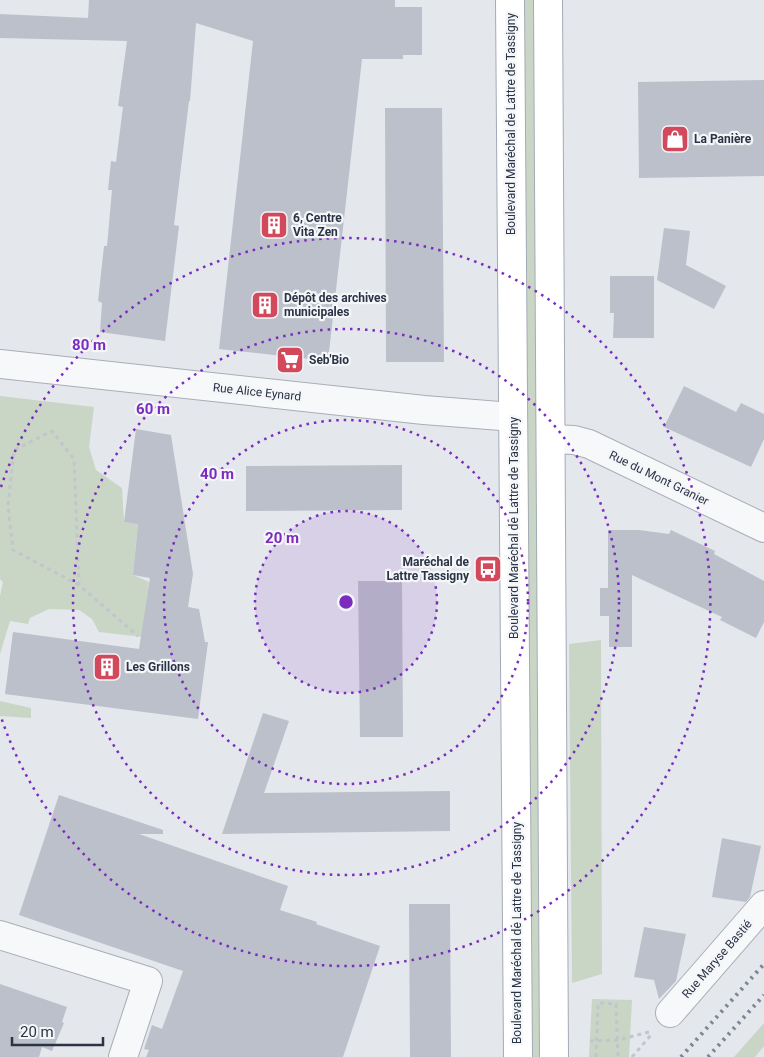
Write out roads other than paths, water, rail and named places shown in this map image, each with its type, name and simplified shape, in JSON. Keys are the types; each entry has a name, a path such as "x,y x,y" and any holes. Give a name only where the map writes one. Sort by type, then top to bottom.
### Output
{"main road":[{"name":"Boulevard Maréchal de Lattre de Tassigny","path":"510,0 518,1057"},
{"path":"548,0 554,1057"}],"street":[{"name":"Rue Alice Eynard","path":"0,364 513,418"},
{"name":"Rue du Mont Granier","path":"551,439 574,440 589,444 764,528"},
{"name":"Rue Maryse Bastié","path":"662,1022 764,905"},
{"path":"0,935 148,981 123,1057"}],"railway":[{"path":"681,1057 764,964"},
{"path":"708,1057 764,995"}],"place":[{"name":"La Panière","path":"675,139"},
{"name":"6, Centre Vita Zen","path":"274,225"},
{"name":"Dépôt des archives municipales","path":"265,305"},
{"name":"Seb'Bio","path":"290,360"},
{"name":"Maréchal de Lattre Tassigny","path":"488,569"},
{"name":"Les Grillons","path":"107,667"}]}
